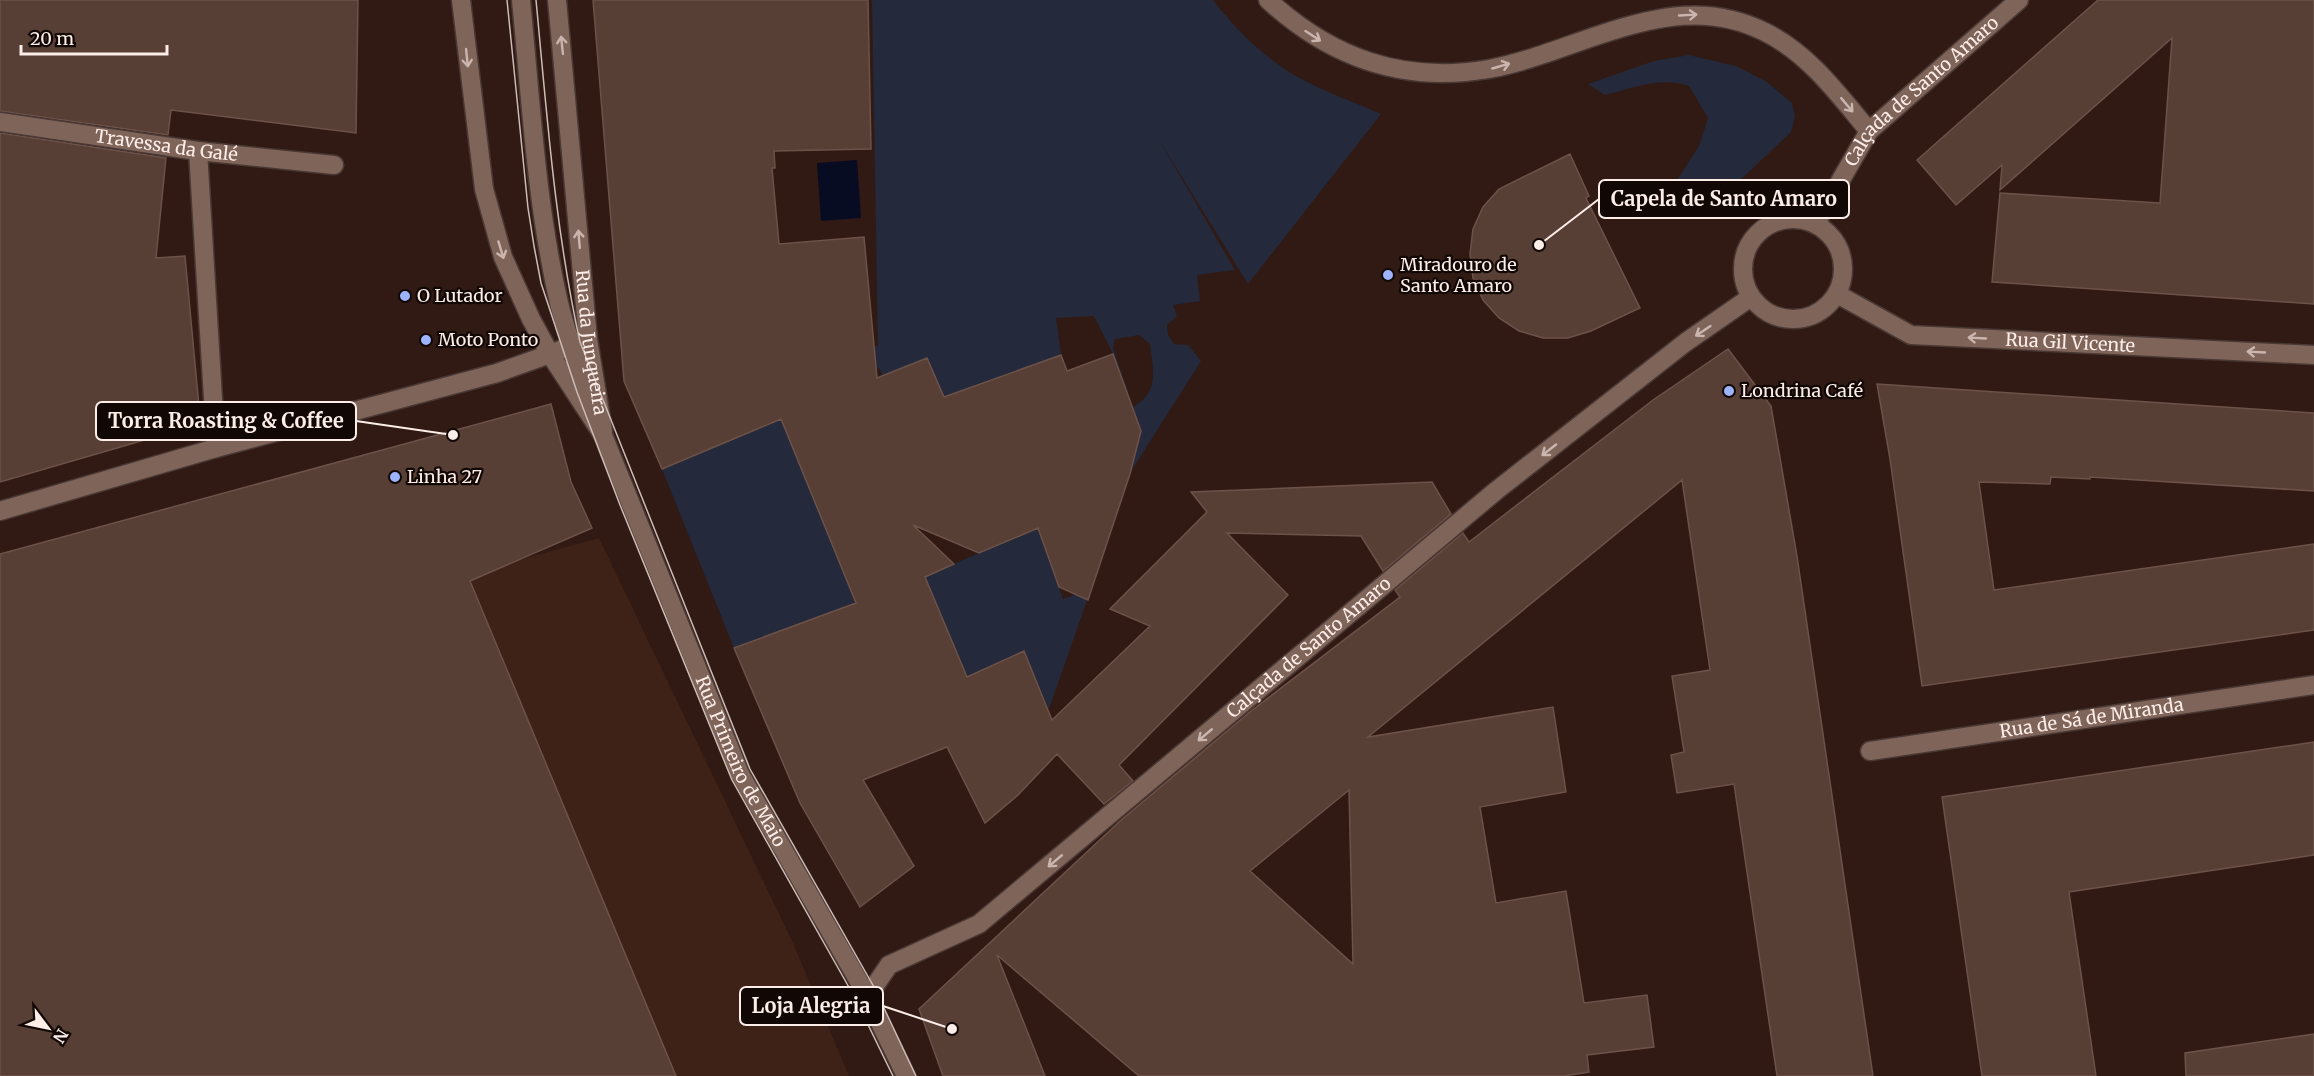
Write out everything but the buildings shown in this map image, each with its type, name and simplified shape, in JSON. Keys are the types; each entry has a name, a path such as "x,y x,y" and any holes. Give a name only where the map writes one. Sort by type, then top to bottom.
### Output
{"street":[{"name":"Rua da Junqueira","path":"461,0 484,189 503,257 531,319 550,354 603,435"},
{"path":"0,511 216,448 497,373 579,342 552,269 538,182 521,0"},
{"name":"Rua da Junqueira","path":"557,0 579,342 600,407 603,435"},
{"path":"1268,0 1291,21 1320,41 1352,56 1386,67 1420,73 1455,73 1490,69 1664,16 1698,15 1731,20 1763,31 1792,48 1819,72 1869,131"},
{"name":"Calçada de Santo Amaro","path":"1816,223 1869,131 2019,0"},
{"name":"Travessa da Galé","path":"0,122 198,152 334,165"},
{"path":"198,152 216,448"},
{"path":"1796,218 1816,223 1829,233 1838,246 1843,262 1843,279 1837,294 1826,308 1810,316 1793,320 1769,313 1751,297 1745,283 1742,269 1746,249 1758,232 1775,221 1796,218"},
{"name":"Rua Gil Vicente","path":"1837,294 1911,334 2314,355"},
{"name":"Calçada de Santo Amaro","path":"866,992 874,987 889,965 980,924 1497,490 1686,342 1751,297"},
{"name":"Rua Primeiro de Maio","path":"603,435 740,774 866,992 906,1076"},
{"name":"Rua de Sá de Miranda","path":"1870,751 2314,685"}],"shaded area":[{"path":"872,0 1213,0 1244,35 1279,65 1316,86 1381,114 1248,284 1159,140 1235,270 1197,275 1200,301 1173,305 1177,316 1167,325 1168,335 1174,344 1188,345 1201,361 1130,473 1141,430 1113,354 1094,316 1056,318 1061,355 1002,376 1082,514 1039,530 1063,599 1091,589 1049,709 1024,652 967,677 938,607 881,572 937,571 1003,543 927,358 883,376 879,368 795,401 724,357 878,346","holes":["1139,335 1150,344 1153,371 1151,387 1142,401 1133,407 1113,348 1115,339"]},
{"path":"1689,55 1736,66 1767,82 1792,103 1795,117 1791,132 1700,218 1682,197 1675,183 1699,146 1708,118 1689,86 1679,83 1658,83 1605,95 1588,84 1654,61"},
{"path":"857,160 861,218 821,221 817,163"},
{"path":"781,419 856,603 734,648 662,469"},
{"path":"599,538 793,943 849,1076 0,1076 0,703"}],"tram line":[{"path":"507,0 528,208 534,246 541,283 577,392 620,505 732,780 855,998 893,1076"},
{"path":"536,0 558,214 580,342 750,769 874,987 916,1076"}],"place":[{"name":"Capela de Santo Amaro","path":"1539,245"},
{"name":"Miradouro de Santo Amaro","path":"1388,275"},
{"name":"O Lutador","path":"405,296"},
{"name":"Moto Ponto","path":"426,340"},
{"name":"Londrina Café","path":"1729,391"},
{"name":"Torra Roasting & Coffee","path":"453,435"},
{"name":"Linha 27","path":"395,477"},
{"name":"Loja Alegria","path":"952,1029"}]}
